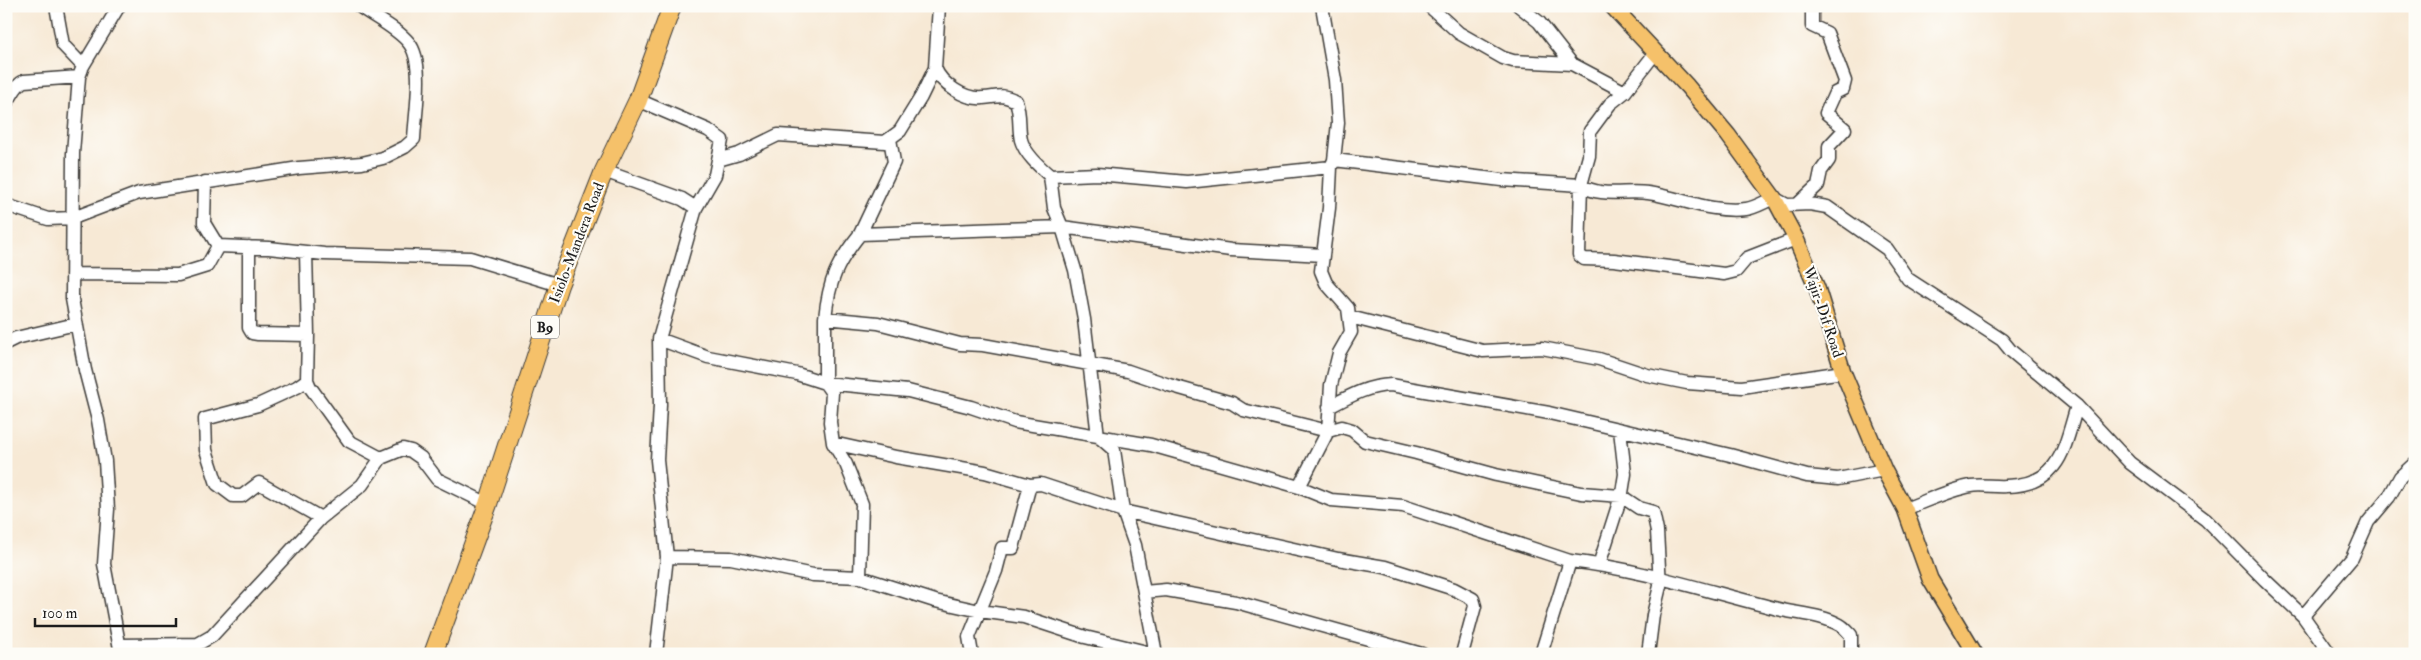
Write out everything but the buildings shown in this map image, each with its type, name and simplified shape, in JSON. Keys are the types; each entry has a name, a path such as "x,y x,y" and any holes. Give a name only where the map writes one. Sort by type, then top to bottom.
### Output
{"highway":[{"name":"Isiolo-Mandera Road","path":"433,654 488,504 559,286 604,171 638,100 672,6"}],"main road":[{"name":"Wajir-Dif Road","path":"1612,6 1656,52 1728,135 1774,198 1796,238 1817,288 1844,372 1884,470 1905,509 1930,579 1975,654"}],"street":[{"path":"56,6 63,45 81,71"},
{"path":"119,6 81,71 73,153 72,274 76,324 98,420 105,461 108,509 104,564 121,649 200,649 321,518 362,485 381,458 403,449 411,451 421,458 437,478 488,504"},
{"path":"6,205 48,219 73,218 139,193 299,168 362,163 383,158 406,147 414,139 416,55 409,43 395,30 359,6"},
{"path":"718,160 738,154 778,135 878,142 890,139 900,131 921,97 935,68 939,6"},
{"path":"1299,487 1328,431 1331,385 1339,353 1350,332 1350,317 1344,303 1326,283 1321,271 1338,123 1335,80 1322,6"},
{"path":"1430,6 1459,32 1503,58 1513,61 1572,64"},
{"path":"1519,6 1539,22 1572,64 1625,92"},
{"path":"1799,203 1818,185 1821,171 1828,160 1830,146 1845,129 1826,114 1835,93 1843,89 1845,81 1827,33 1812,26 1815,6"},
{"path":"1656,52 1625,92 1610,104 1590,131 1589,156 1581,185 1579,255 1584,259 1614,260 1724,274 1736,271 1747,258 1796,238"},
{"path":"668,557 731,558 813,575 860,577 935,601 980,611 1024,617 1085,637 1155,654 1135,545 1123,511 1114,450 1098,436 1084,319 1075,270 1054,208 1050,176 1035,162 1021,140 1021,114 1016,101 1004,95 982,99 964,94 942,80 935,68"},
{"path":"6,103 14,95 18,84 24,80 81,71"},
{"path":"638,100 708,130 722,140 715,175 696,208 659,339 660,405 657,460 668,557 656,654"},
{"path":"860,577 862,504 846,464 833,443 830,422 832,393 825,383 825,318 828,290 833,273 841,257 860,234 894,162 890,139"},
{"path":"1050,176 1097,174 1187,182 1332,164 1502,180 1581,185 1591,192 1647,193 1706,208 1747,209 1774,198 1787,204 1799,203 1827,207 1887,249 1908,279 2002,340 2011,351 2077,406 2130,463 2206,520 2303,616 2330,654"},
{"path":"604,171 682,199 696,208"},
{"path":"205,182 204,223 218,246"},
{"path":"860,234 1062,227 1231,250 1323,255"},
{"path":"218,246 306,252 470,258 559,286"},
{"path":"72,274 178,274 207,266 218,246"},
{"path":"249,248 249,328 252,333 308,335"},
{"path":"306,252 308,335 306,380 349,441 381,458"},
{"path":"1350,317 1483,351 1542,348 1600,359 1647,375 1687,382 1742,387 1844,372"},
{"path":"825,318 878,323 960,344 983,345 1128,371 1232,403 1243,410 1328,431 1342,427 1352,430 1365,441 1416,452 1496,475 1581,493 1621,496 1640,508 1653,512 1657,531 1660,586 1653,615 1648,654"},
{"path":"6,343 16,338 76,324"},
{"path":"659,339 708,357 797,374 825,383 908,390 971,407 1015,422 1151,446 1299,487 1331,500 1404,506 1570,561 1659,577 1842,625 1851,635 1852,654"},
{"path":"306,380 297,387 258,405 205,419 206,450 217,484 233,496 242,496 259,483 321,518"},
{"path":"1329,408 1359,391 1375,386 1391,385 1549,413 1730,455 1807,476 1838,479 1884,470"},
{"path":"1905,509 1972,486 2007,486 2031,483 2048,475 2059,458 2077,406"},
{"path":"1599,565 1621,496 1625,474 1620,430"},
{"path":"833,443 896,457 985,472 1030,485 1041,484 1123,511 1338,559 1385,567 1454,589 1473,599 1475,606 1462,654"},
{"path":"2303,616 2352,558 2368,522 2389,497 2400,477 2415,463"},
{"path":"972,654 969,637 1002,548 1013,548 1030,485"},
{"path":"1541,654 1570,561"},
{"path":"1144,592 1166,590 1236,602 1422,654"}]}
